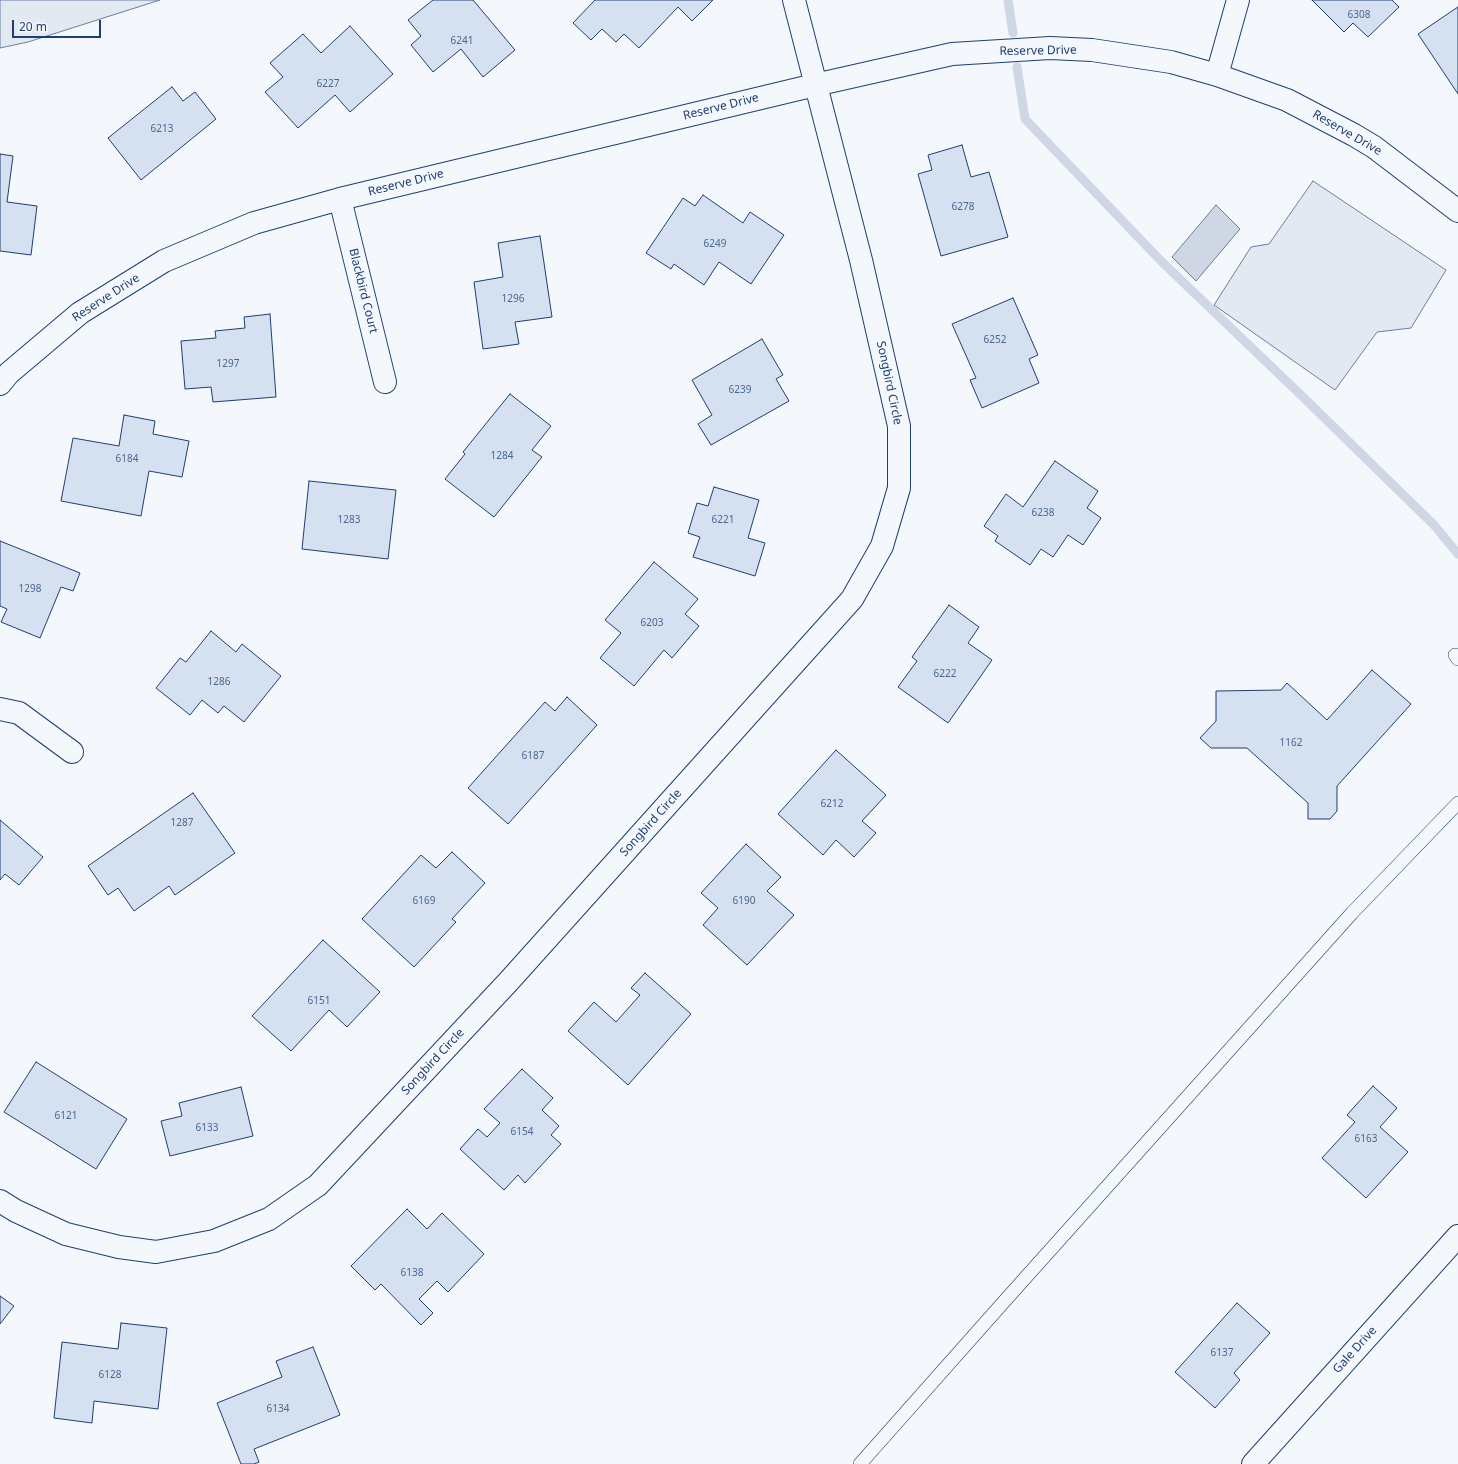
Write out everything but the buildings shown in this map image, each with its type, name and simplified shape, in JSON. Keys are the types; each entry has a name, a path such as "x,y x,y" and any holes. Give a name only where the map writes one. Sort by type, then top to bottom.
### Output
{"street":[{"name":"Songbird Circle","path":"0,1201 16,1211 66,1234 119,1248 156,1252 214,1241 269,1218 318,1185 509,980 852,599 882,546 899,488 899,426 861,260 794,0"},
{"path":"1217,74 1238,0"},
{"name":"Reserve Drive","path":"3,373 80,313 164,261 254,223 340,199 815,85 952,54 1050,48 1092,50 1171,62 1217,74 1287,100 1354,135 1374,147 1458,211"},
{"name":"Blackbird Court","path":"340,199 386,382"},
{"path":"0,709 19,714 72,752"},
{"name":"Gale Drive","path":"1253,1464 1458,1236"}],"lane":[{"path":"860,1464 1352,913 1458,803"}],"shaded area":[{"path":"0,0 160,0 28,42 0,48"},
{"path":"1313,181 1446,270 1411,328 1377,332 1335,390 1214,305 1251,247 1269,244"},
{"path":"1216,205 1240,229 1196,281 1172,257"}],"waterway":[{"path":"1008,0 1013,33"},
{"path":"1017,67 1025,119 1161,261 1434,525 1458,554"}]}
